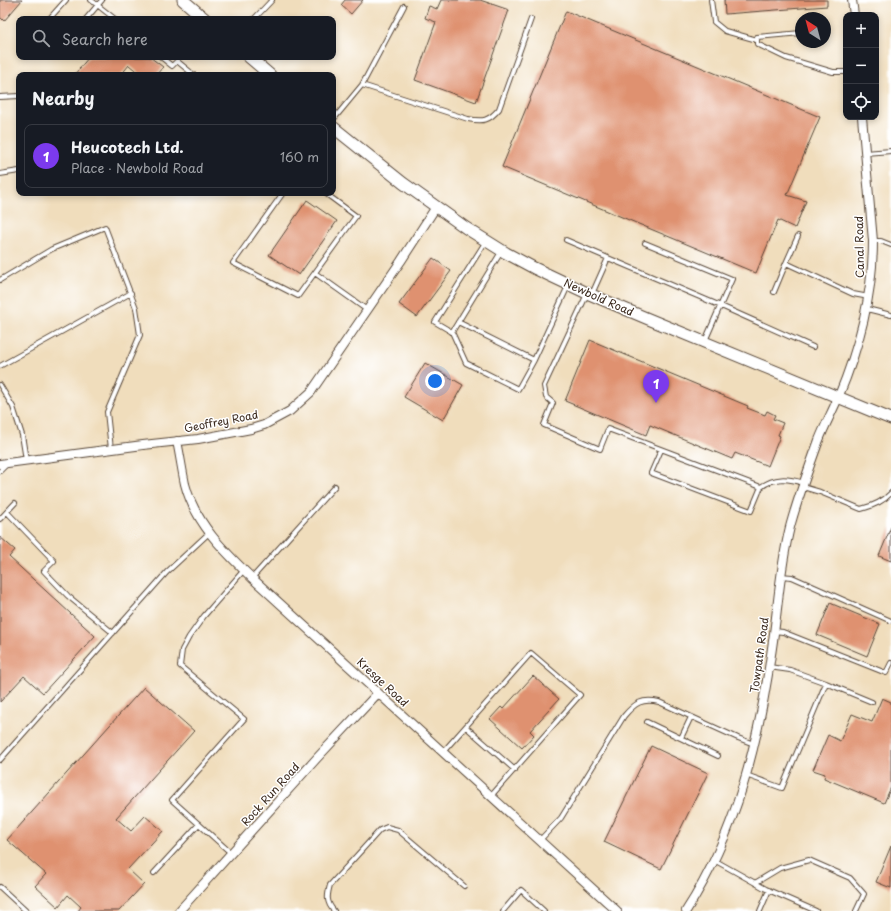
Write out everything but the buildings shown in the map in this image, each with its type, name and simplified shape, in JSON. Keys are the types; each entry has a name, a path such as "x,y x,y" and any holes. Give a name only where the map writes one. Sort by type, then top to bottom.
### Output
{"main road":[{"path":"183,0 202,16"},
{"path":"252,60 264,72"},
{"name":"Newbold Road","path":"336,129 403,183 436,207 502,250 534,268 590,294 891,419"}],"street":[{"path":"852,0 854,12"},
{"name":"Canal Road","path":"838,397 850,365 867,309 873,261 862,120"},
{"name":"Geoffrey Road","path":"4,463 198,439 251,429 264,425 290,411 310,392 401,261 436,207"},
{"name":"Towpath Road","path":"686,911 703,882 713,860 736,806 746,775 755,744 769,667 780,576 790,528 803,485 820,438 838,397"},
{"name":"Kresge Road","path":"177,441 185,483 190,500 209,533 252,578 617,911"},
{"name":"Rock Run Road","path":"179,911 317,758 378,693"}],"lane":[{"path":"52,16 66,0"},
{"path":"91,0 111,16"},
{"path":"89,16 102,0"},
{"path":"257,16 272,0"},
{"path":"711,0 714,22 725,31 757,40"},
{"path":"336,116 362,85 404,6"},
{"path":"362,85 468,119 477,121 486,120 493,116 499,109 531,19"},
{"path":"757,40 757,37 795,34"},
{"path":"757,40 757,44 786,58 833,72 843,72"},
{"path":"165,60 172,66 177,61 190,72"},
{"path":"0,95 16,96"},
{"path":"865,153 891,150"},
{"path":"0,174 16,171"},
{"path":"281,196 233,263 298,296 356,216 330,196"},
{"path":"0,280 52,249 106,228 136,308 140,335 107,412 111,449"},
{"path":"774,292 798,236"},
{"path":"486,240 435,322 452,332 466,364 518,389 534,360 569,284"},
{"path":"566,240 813,347"},
{"path":"872,241 881,241 891,245"},
{"path":"645,243 732,279 705,342"},
{"path":"452,332 502,250"},
{"path":"608,258 544,386 546,397 553,403 544,425 600,449 608,429 761,487"},
{"path":"786,264 853,294 869,297"},
{"path":"315,273 367,310"},
{"path":"0,366 131,293"},
{"path":"867,309 891,315"},
{"path":"458,322 534,360"},
{"path":"0,385 13,407 22,435 26,460"},
{"path":"661,450 651,473 751,511 761,487 770,481 781,479 794,480 861,509 880,503 891,492"},
{"path":"0,471 4,463"},
{"path":"252,578 335,486"},
{"path":"0,519 15,503"},
{"path":"7,512 54,561 44,570 68,596 113,634"},
{"path":"0,760 167,572 209,533"},
{"path":"232,853 172,800 244,719 180,666 182,650 204,616 244,570"},
{"path":"780,576 792,577 891,621"},
{"path":"774,631 783,632 886,673 891,662"},
{"path":"443,752 531,653 580,696 491,797"},
{"path":"769,667 790,670 872,702"},
{"path":"746,775 782,788 826,684"},
{"path":"540,840 562,818 624,716 636,704 647,700 653,701 755,744"},
{"path":"680,738 691,717"},
{"path":"647,722 718,756"},
{"path":"466,727 514,770"},
{"path":"154,873 199,824"},
{"path":"334,911 329,905 327,896 330,885 380,830 387,827 398,830 464,886"},
{"path":"713,860 769,890 816,911"},
{"path":"755,883 780,868 809,860 850,878 864,894 856,911"},
{"path":"0,888 26,911"},
{"path":"503,911 521,890 544,911"},
{"path":"760,911 769,890"}],"place":[{"name":"Heucotech Ltd.","path":"656,403"}]}
